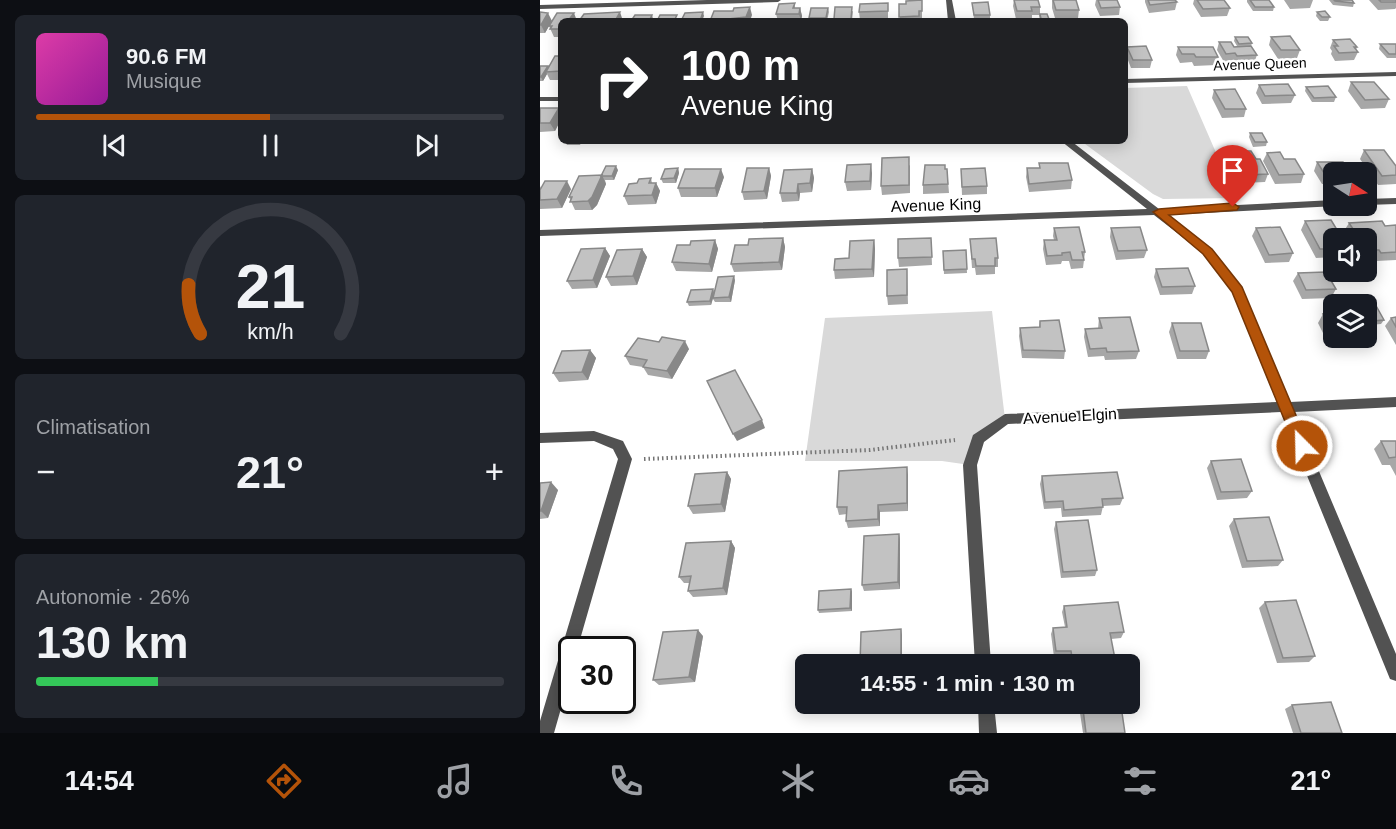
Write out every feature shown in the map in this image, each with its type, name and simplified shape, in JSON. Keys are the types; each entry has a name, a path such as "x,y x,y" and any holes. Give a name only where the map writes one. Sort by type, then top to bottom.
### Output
{"street":[{"path":"540,7 778,0"},
{"path":"949,0 952,18"},
{"name":"Avenue Queen","path":"1128,81 1396,74"},
{"path":"540,99 558,99"},
{"path":"1069,144 1207,251 1237,290 1396,673"},
{"path":"1377,202 1396,201"},
{"name":"Avenue King","path":"540,233 1159,212 1323,204"},
{"name":"Avenue Elgin","path":"982,654 970,465 978,439 1005,419 1396,402"},
{"path":"540,438 594,436 618,445 625,459 545,733"},
{"path":"987,714 988,733"}],"path":[{"path":"644,459 870,450 955,440"}],"shaded area":[{"path":"1187,86 1236,198 1163,199 1085,144 1128,144 1128,88"},
{"path":"992,311 1005,419 978,439 970,465 942,461 805,461 825,318"}],"building":[{"path":"922,0 922,11 919,11 919,16 899,17 899,4"},
{"path":"1014,0 1038,0 1040,7 1031,7 1032,11 1017,11"},
{"path":"1053,0 1076,0 1079,10 1056,10"},
{"path":"1098,0 1117,0 1120,7 1101,8"},
{"path":"1148,0 1175,0 1177,2 1150,5"},
{"path":"1197,0 1224,0 1230,8 1203,9"},
{"path":"1250,0 1269,0 1274,7 1255,7"},
{"path":"1352,0 1354,3 1335,1"},
{"path":"1379,0 1396,0 1396,2 1381,2"},
{"path":"988,2 990,15 974,15 972,3"},
{"path":"795,3 793,8 800,8 799,14 776,14 779,4"},
{"path":"888,3 888,11 859,12 860,4"},
{"path":"750,7 746,17 711,18 714,11 733,11 734,8"},
{"path":"835,7 852,7 851,18 834,18"},
{"path":"811,8 828,8 826,18 809,18"},
{"path":"1325,11 1330,17 1322,17 1317,12"},
{"path":"540,12 548,13 541,25 540,25"},
{"path":"620,12 617,18 581,18 584,14"},
{"path":"703,12 701,18 682,18 685,13"},
{"path":"557,13 574,13 570,18 558,18 558,29 550,29 552,26 549,26"},
{"path":"1040,14 1047,14 1049,18 1041,18"},
{"path":"635,15 652,15 650,18 633,18"},
{"path":"660,15 677,15 676,18 658,18"},
{"path":"1290,36 1300,50 1281,50 1271,37"},
{"path":"1235,37 1248,37 1252,43 1239,44"},
{"path":"1350,39 1358,52 1339,53 1334,46 1338,46 1333,40"},
{"path":"1219,42 1231,42 1234,47 1251,46 1257,55 1226,54"},
{"path":"1380,44 1396,44 1396,54 1389,54"},
{"path":"1146,46 1152,60 1133,60 1128,47"},
{"path":"1178,47 1213,47 1218,57 1196,57 1194,54 1182,54"},
{"path":"555,56 558,56 558,71 546,72"},
{"path":"540,66 548,66 541,77 540,77"},
{"path":"1351,82 1374,82 1389,99 1365,100"},
{"path":"1288,84 1295,95 1265,96 1259,85"},
{"path":"1328,86 1336,97 1314,98 1306,87"},
{"path":"1235,89 1246,109 1225,109 1214,90"},
{"path":"540,108 558,108 550,123 540,123"},
{"path":"1250,133 1262,133 1267,142 1255,142"},
{"path":"1364,150 1384,150 1396,166 1396,175 1382,176 1377,169 1377,162 1372,162"},
{"path":"1237,151 1251,151 1256,159 1260,159 1268,174 1246,175"},
{"path":"1280,152 1284,159 1295,159 1304,174 1279,175 1267,153"},
{"path":"909,157 909,185 881,186 882,158"},
{"path":"1317,162 1323,162 1323,171"},
{"path":"1039,163 1068,163 1072,180 1029,184 1027,168 1040,168"},
{"path":"871,164 870,181 845,182 847,165"},
{"path":"925,165 945,165 948,184 923,185"},
{"path":"606,166 616,166 612,176 601,176"},
{"path":"678,168 674,178 661,179 665,169"},
{"path":"747,168 769,168 764,191 742,192"},
{"path":"985,168 987,186 962,187 961,169"},
{"path":"685,169 721,169 715,188 678,188"},
{"path":"812,169 810,183 798,184 797,193 780,193 784,170"},
{"path":"602,175 588,201 570,202 572,197 569,197 579,176"},
{"path":"651,178 649,183 656,183 652,195 624,196 629,184 637,183 639,179"},
{"path":"545,181 567,181 557,199 540,200 540,190"},
{"path":"1331,220 1336,228 1323,228 1323,249 1320,249 1305,221"},
{"path":"1382,221 1385,226 1396,225 1396,252 1381,253 1377,250 1377,228 1352,228 1349,223"},
{"path":"1079,227 1085,252 1082,252 1084,260 1072,260 1070,252 1047,256 1044,240 1057,240 1054,228"},
{"path":"1140,227 1147,250 1118,251 1111,228"},
{"path":"1280,227 1293,253 1269,255 1256,228"},
{"path":"783,238 779,262 731,264 735,245 748,245 749,239"},
{"path":"931,238 932,257 898,258 898,239"},
{"path":"996,238 998,258 995,258 995,266 976,266 975,259 972,259 970,239"},
{"path":"715,240 709,264 672,262 677,245 690,245 691,241"},
{"path":"874,240 872,269 834,270 835,259 849,258 850,241"},
{"path":"605,248 593,280 567,281 581,249"},
{"path":"642,249 633,276 606,277 617,250"},
{"path":"966,250 967,269 944,270 943,251"},
{"path":"1188,268 1195,286 1162,287 1156,269"},
{"path":"907,269 907,295 887,296 887,270"},
{"path":"1323,272 1323,282 1332,282 1336,289 1306,290 1298,273"},
{"path":"734,276 729,297 713,298 718,277"},
{"path":"713,289 710,301 687,302 691,290"},
{"path":"1377,308 1384,320 1377,321"},
{"path":"1130,317 1139,351 1107,352 1106,348 1090,349 1085,329 1102,328 1099,318"},
{"path":"1396,317 1396,327 1391,318"},
{"path":"1059,320 1065,351 1023,350 1020,328 1040,327 1040,321"},
{"path":"1172,323 1201,323 1209,351 1180,351"},
{"path":"662,337 685,341 667,371 643,367 647,360 625,356 638,338 659,342"},
{"path":"590,350 582,372 553,373 562,351"},
{"path":"735,370 762,420 733,434 707,381"},
{"path":"1381,441 1396,441 1396,457 1389,458"},
{"path":"1241,459 1252,491 1221,492 1211,461"},
{"path":"907,467 907,503 878,505 878,519 846,521 847,507 837,507 839,471"},
{"path":"727,472 721,504 688,506 695,474"},
{"path":"1117,472 1123,498 1102,499 1103,507 1064,510 1063,501 1045,502 1042,476"},
{"path":"551,482 541,511 540,511 540,483"},
{"path":"1269,517 1283,560 1247,561 1234,519"},
{"path":"1088,520 1097,570 1063,572 1056,522"},
{"path":"899,534 898,582 862,585 864,536"},
{"path":"731,541 723,588 688,591 691,576 679,577 686,543"},
{"path":"851,589 850,608 818,610 819,591"},
{"path":"1296,600 1315,656 1283,658 1265,602"},
{"path":"1118,602 1124,632 1110,633 1114,654 1071,654 1071,651 1056,651 1053,628 1067,627 1064,606"},
{"path":"901,629 901,654 860,654 861,632"},
{"path":"698,630 689,677 653,680 663,632"},
{"path":"1331,702 1342,733 1301,733 1292,705"},
{"path":"1084,714 1122,714 1125,733 1086,733"}],"route":[{"path":"1233,207 1159,212 1207,251 1237,290 1302,446"}]}
